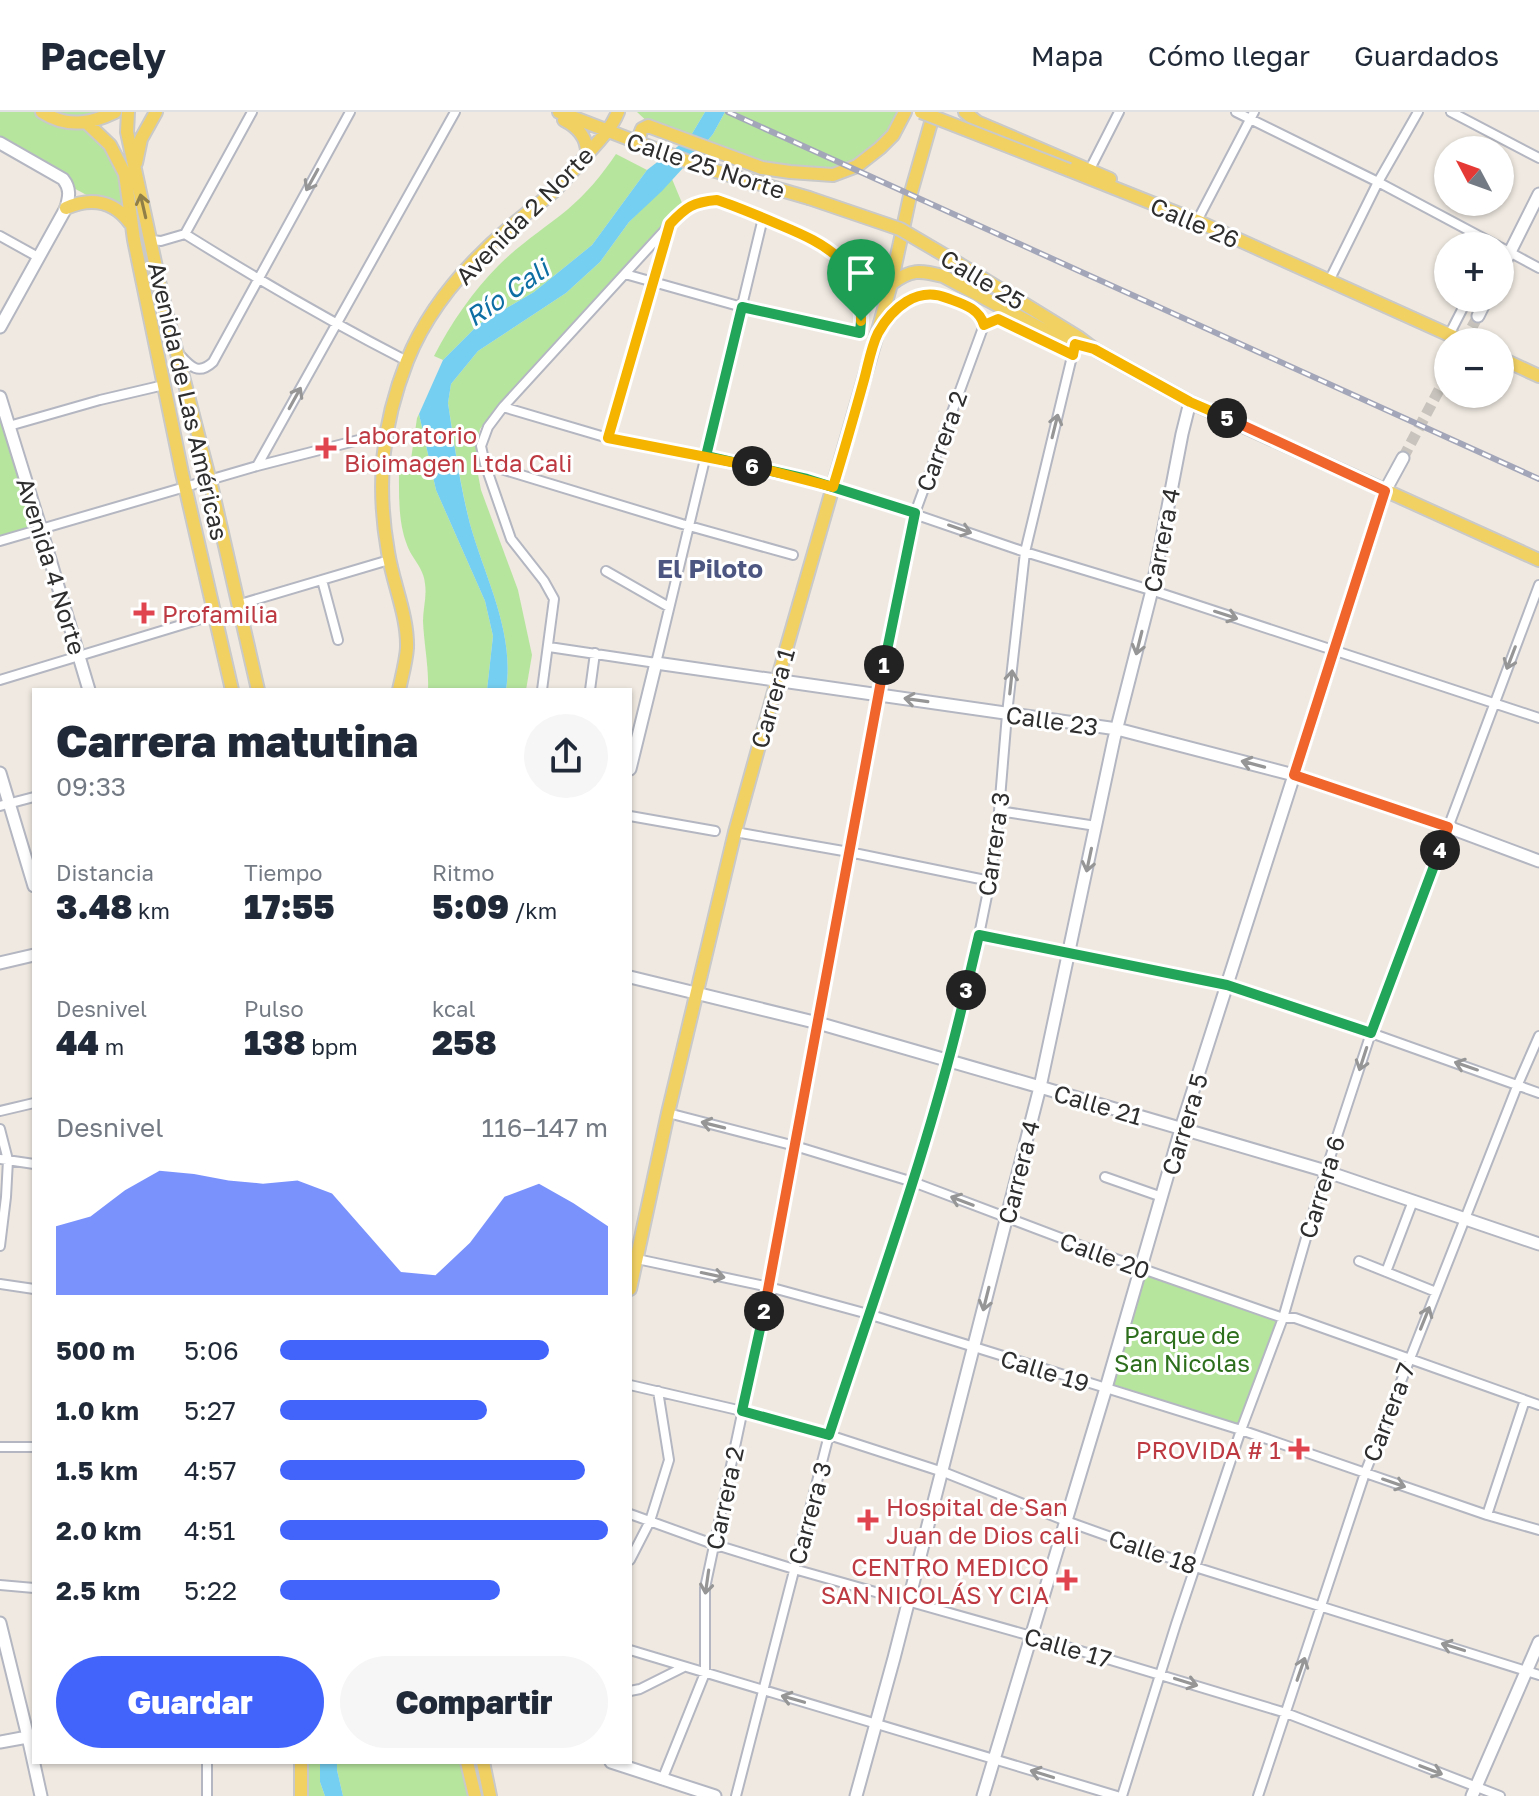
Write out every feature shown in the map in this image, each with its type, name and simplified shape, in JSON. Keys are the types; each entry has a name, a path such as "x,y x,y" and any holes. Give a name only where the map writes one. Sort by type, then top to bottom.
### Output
{"main road":[{"path":"42,112 74,124 87,123 115,112"},
{"name":"Avenida de Las Américas","path":"128,112 127,132 134,170 162,295 258,688"},
{"path":"134,170 141,139 156,112"},
{"path":"551,112 580,133 587,147 587,155"},
{"name":"Calle 25 Norte","path":"559,112 702,167 809,198"},
{"name":"Avenida 2 Norte","path":"399,688 407,648 405,623 389,560 381,469 393,400 407,361 425,327 465,270 552,193 607,131 618,112"},
{"path":"639,143 642,129 648,126 762,168 833,175 848,171 880,148 893,135 905,112"},
{"name":"Calle 26","path":"921,112 1197,221 1434,328"},
{"name":"Carrera 1","path":"632,1280 735,832 891,284 910,196 934,112"},
{"path":"965,112 977,122 1090,169 1197,221"},
{"name":"Avenida de Las Américas","path":"87,123 110,145 125,174 132,226 185,488 232,688"},
{"path":"0,143 56,174 68,185 69,193 66,208 0,327"},
{"path":"1514,238 1519,235 1539,194"},
{"name":"Calle 25","path":"809,198 900,229 1094,349 1190,402 1539,560"},
{"path":"66,208 89,201 102,202 123,214 132,226"},
{"path":"891,284 915,271 943,276 1074,349 1094,349"},
{"path":"1478,316 1480,312"},
{"path":"1514,364 1539,376"},
{"name":"Avenida 4 Norte","path":"0,397 88,688"},
{"name":"Carrera 4","path":"856,1796 1040,1087 1117,729 1152,590 1190,402"},
{"name":"Carrera 5","path":"983,1796 1181,1129 1385,491 1403,458"},
{"path":"632,761 656,663"},
{"name":"Calle 23","path":"656,663 1117,729 1294,775 1539,861"},
{"path":"0,773 5,805 32,880"},
{"path":"0,963 32,955"},
{"name":"Calle 21","path":"632,978 818,1023 1040,1087 1325,1171 1539,1244"},
{"path":"0,1623 31,1736 0,1742"},
{"path":"1474,1792 1533,1673 1539,1642"},
{"path":"36,1764 41,1796"},
{"path":"301,1764 301,1796"},
{"path":"467,1764 475,1796"},
{"path":"483,1764 490,1796"},
{"path":"617,1764 715,1796"}],"street":[{"path":"151,240 161,241 185,234 252,112"},
{"path":"176,350 193,368 200,370 209,366 350,112"},
{"path":"257,466 455,112"},
{"path":"1090,169 1119,112"},
{"path":"1236,112 1252,116 1472,232"},
{"path":"1329,281 1378,182 1418,112"},
{"path":"1451,112 1539,158"},
{"path":"1197,221 1252,116"},
{"name":"Calle 25 Norte","path":"485,464 481,446 488,427 503,407 685,208 703,201 717,200 812,238 837,256 850,273 858,291 860,333 742,307"},
{"path":"656,663 763,218"},
{"path":"608,438 670,224"},
{"path":"185,234 336,325 407,361"},
{"path":"0,236 38,257"},
{"path":"1514,255 1539,268"},
{"path":"625,274 742,307"},
{"path":"877,334 904,302 929,294 976,310 984,325 998,319 1074,349"},
{"name":"Carrera 2","path":"662,1780 705,1673 705,1588 769,1287 878,695 915,513 984,325"},
{"name":"Carrera 3","path":"736,1796 829,1435 913,1182 949,1062 979,935 999,811 1025,552 1074,349"},
{"path":"9,426 164,385"},
{"path":"503,407 608,438 706,456 833,487 1539,718"},
{"path":"0,541 257,466 386,433"},
{"path":"485,464 793,555"},
{"path":"485,464 511,539 554,599 542,688"},
{"path":"237,605 389,560"},
{"path":"606,571 669,607"},
{"path":"322,580 338,640"},
{"name":"Carrera 6","path":"1119,1796 1241,1430 1283,1318 1325,1171 1371,1033 1539,585"},
{"path":"0,680 214,615"},
{"name":"Calle 23","path":"549,647 656,663"},
{"path":"590,688 595,653"},
{"path":"5,805 32,798"},
{"path":"999,811 1096,826"},
{"path":"632,816 715,831"},
{"path":"735,832 990,881"},
{"path":"979,935 1227,985 1539,1093"},
{"name":"Carrera 7","path":"1258,1796 1365,1473 1539,1036"},
{"path":"0,1111 32,1103"},
{"name":"Calle 20","path":"668,1113 795,1146 913,1182 1140,1268 1283,1318 1295,1318 1539,1405"},
{"path":"0,1129 6,1197 0,1246"},
{"path":"4,1160 32,1164"},
{"path":"1105,1177 1162,1197"},
{"path":"1386,1272 1413,1201"},
{"name":"Calle 19","path":"637,1259 769,1287 868,1314 1241,1430 1539,1530"},
{"path":"1359,1261 1436,1292"},
{"path":"0,1284 32,1289"},
{"name":"Calle 18","path":"632,1385 829,1435 942,1472 1195,1567 1533,1673"},
{"path":"632,1556 650,1521 669,1460 658,1391"},
{"path":"1487,1515 1525,1400"},
{"path":"0,1447 32,1447"},
{"name":"Calle 17","path":"632,1515 794,1569 1286,1713 1474,1792 1500,1796"},
{"path":"0,1585 32,1588"},
{"path":"632,1651 1119,1796"},
{"path":"632,1691 685,1666"},
{"path":"207,1764 207,1796"}],"green space":[{"path":"0,112 115,112 88,123 117,156 132,226 122,214 0,143"},
{"path":"637,112 705,112 690,137 650,124"},
{"path":"725,112 904,112 902,119 848,171 790,172 704,145"},
{"path":"616,154 647,170 592,245 534,292 479,324 443,360 434,356 463,308 489,275 581,197"},
{"path":"672,179 682,203 499,404 480,429 476,464 481,490 518,590 532,655 526,688 506,688 508,668 503,626 463,494 448,403 451,384 478,351 566,293 600,262 629,222"},
{"path":"0,397 41,528 0,541"},
{"path":"419,414 436,490 485,601 493,636 487,688 428,688 423,621 424,578 404,536 399,499 399,470 410,466"},
{"name":"Parque de San Nicolas","path":"1140,1268 1283,1318 1241,1430 1106,1388"},
{"path":"301,1764 320,1764 320,1782 325,1796 301,1796"},
{"path":"337,1764 467,1764 475,1796 343,1796"}],"water":[{"path":"705,112 725,112 704,145 629,222 600,262 566,293 478,351 451,384 448,403 463,494 503,626 506,647 506,688 487,688 493,636 485,601 436,490 419,414 443,360 479,324 534,292 592,245 647,170 690,137"},
{"path":"320,1764 337,1764 343,1796 325,1796 320,1782"}],"tunnel":[{"path":"1472,328 1478,316"},
{"path":"1403,458 1434,399"}],"railway":[{"path":"728,112 1539,479"}],"place":[{"name":"Laboratorio Bioimagen Ltda Cali","path":"326,448"},
{"name":"Profamilia","path":"144,613"},
{"name":"PROVIDA # 1","path":"1299,1449"},
{"name":"Hospital de San Juan de Dios cali","path":"868,1520"},
{"name":"CENTRO MEDICO SAN NICOLÁS Y CIA","path":"1067,1580"}],"district":[{"name":"El Piloto","path":"710,568"}],"route":[{"path":"861,321 856,285 837,256 825,246 717,200 703,201 685,208 670,224 608,438 706,456 715,458 807,479 833,487 877,334 904,302 916,296 942,296 976,310 984,325 998,319 1073,355 1075,344 1094,349 1190,402 1385,491 1294,775 1448,827 1371,1033 1227,985 979,935 949,1062 913,1182 829,1435 742,1411 769,1287 878,695 915,513 807,479 706,456 742,307 860,333 861,321"}],"water label":[{"name":"Río Cali","path":"507,293"}]}
